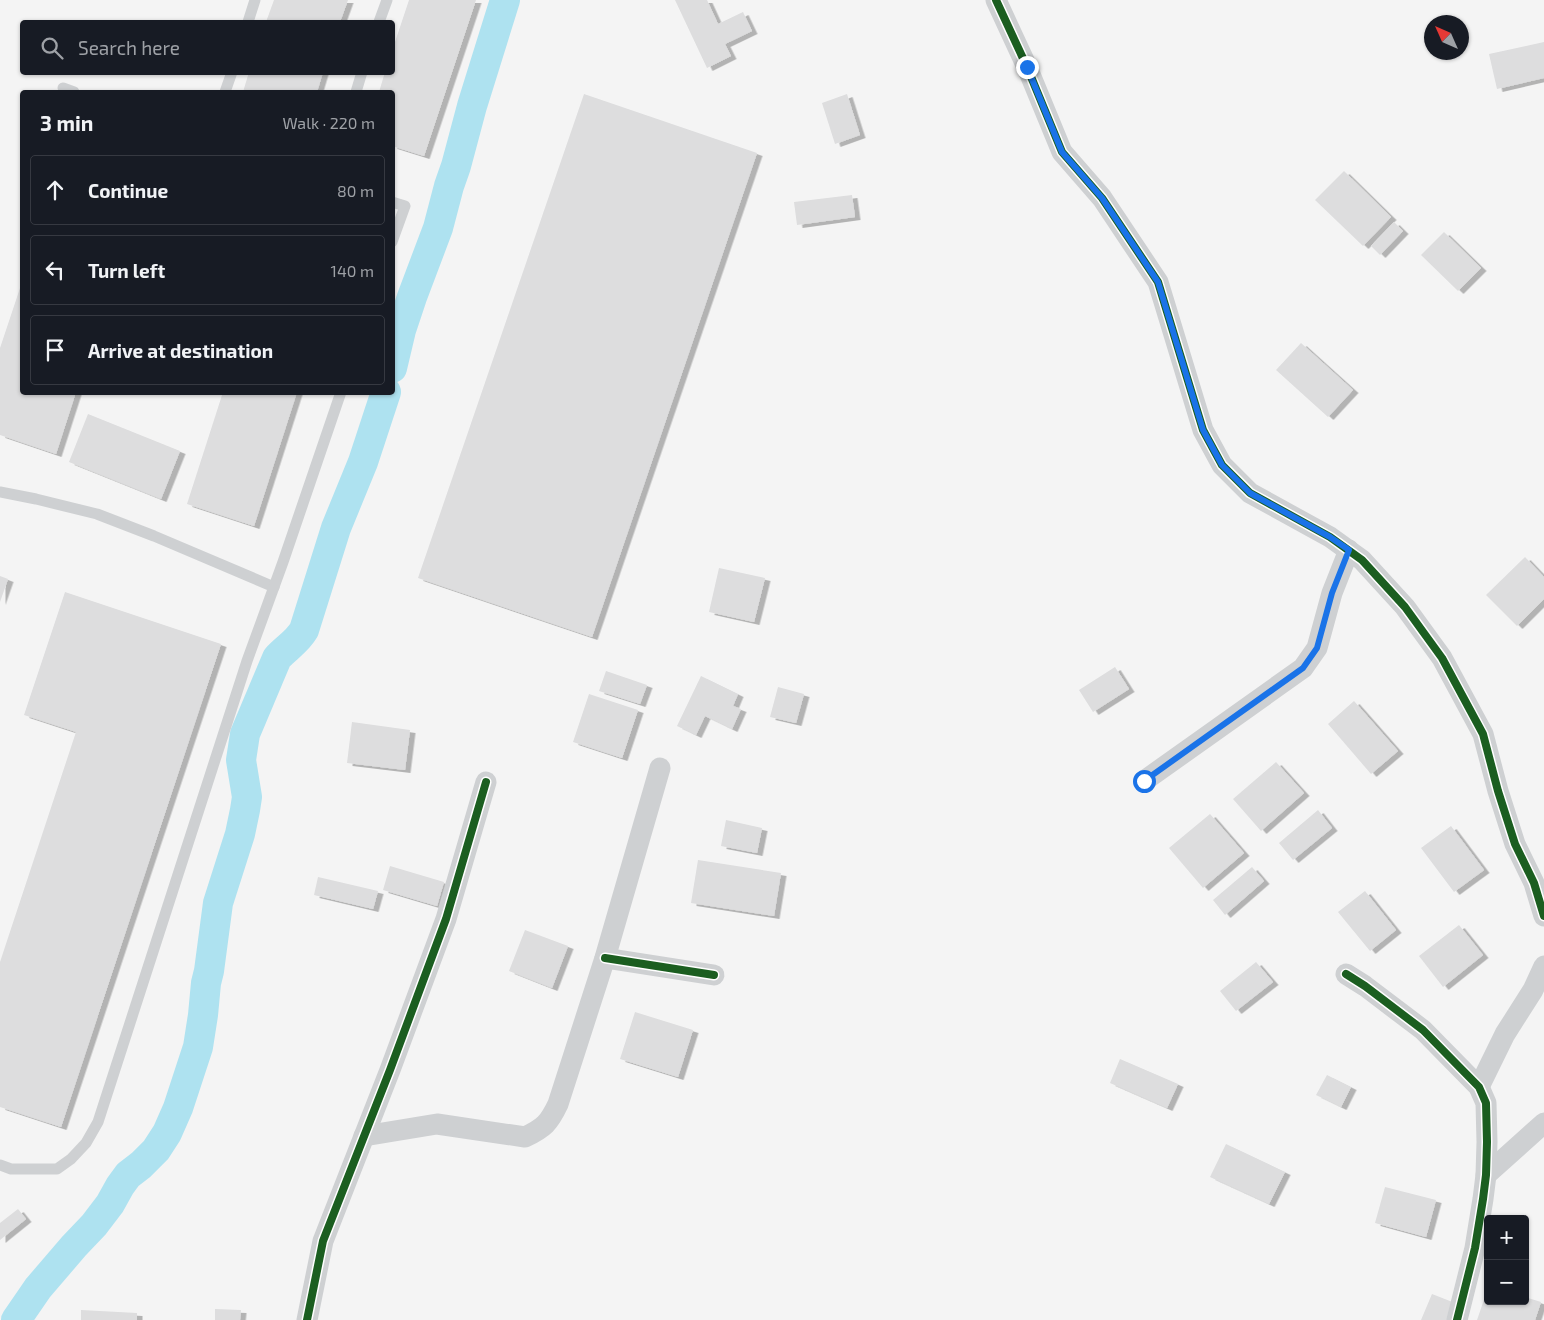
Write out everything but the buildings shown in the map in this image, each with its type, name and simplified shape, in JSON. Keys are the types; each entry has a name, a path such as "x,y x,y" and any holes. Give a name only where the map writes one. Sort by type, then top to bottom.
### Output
{"street":[{"path":"996,0 1027,67 1062,152 1102,198 1158,282 1203,430 1222,465 1250,493 1330,537 1362,560 1405,607 1442,658 1484,734 1498,791 1515,844 1534,883 1544,916"},
{"path":"1144,781 1303,668 1317,648 1332,593 1349,550"},
{"path":"364,1136 437,1124 526,1137 538,1131 551,1120 558,1104 605,958 660,768"},
{"path":"307,1320 323,1241 394,1061 446,919 486,782"},
{"path":"605,958 714,975"},
{"path":"1480,1086 1505,1034 1533,990 1544,966"},
{"path":"1346,974 1423,1030 1480,1086 1486,1103 1486,1175 1475,1248 1457,1320"},
{"path":"1486,1175 1544,1123"},
{"path":"1486,1175 1544,1140"}],"lane":[{"path":"249,20 255,0"},
{"path":"380,20 387,0"},
{"path":"226,90 231,75"},
{"path":"357,90 361,75"},
{"path":"63,88 68,90"},
{"path":"395,203 405,206 395,234"},
{"path":"0,1165 11,1169 57,1169 71,1159 86,1144 98,1122 247,662 340,395"},
{"path":"0,492 79,509 119,522 274,587"}],"waterway":[{"path":"395,355 412,297 438,228 472,106 505,0"},
{"path":"16,1320 38,1288 94,1225 128,1175 156,1150 167,1133 178,1108 198,1047 218,903 240,834 245,810 247,797 241,760 245,734 277,658 304,630 336,528 363,462 385,395"}],"cycle path":[{"path":"996,0 1027,67 1062,152 1102,198 1158,282 1203,430 1222,465 1250,493 1330,537 1362,560 1405,607 1442,658 1483,734 1498,791 1515,844 1534,883 1544,916"},
{"path":"307,1320 323,1241 390,1070 446,919 486,782"},
{"path":"605,958 714,975"},
{"path":"1346,974 1423,1030 1479,1087 1486,1103 1486,1175 1483,1199 1475,1248 1457,1320"}],"route":[{"path":"1027,67 1062,152 1102,198 1158,282 1203,430 1222,465 1250,493 1330,537 1349,550 1332,593 1317,648 1303,668 1144,781"}]}
